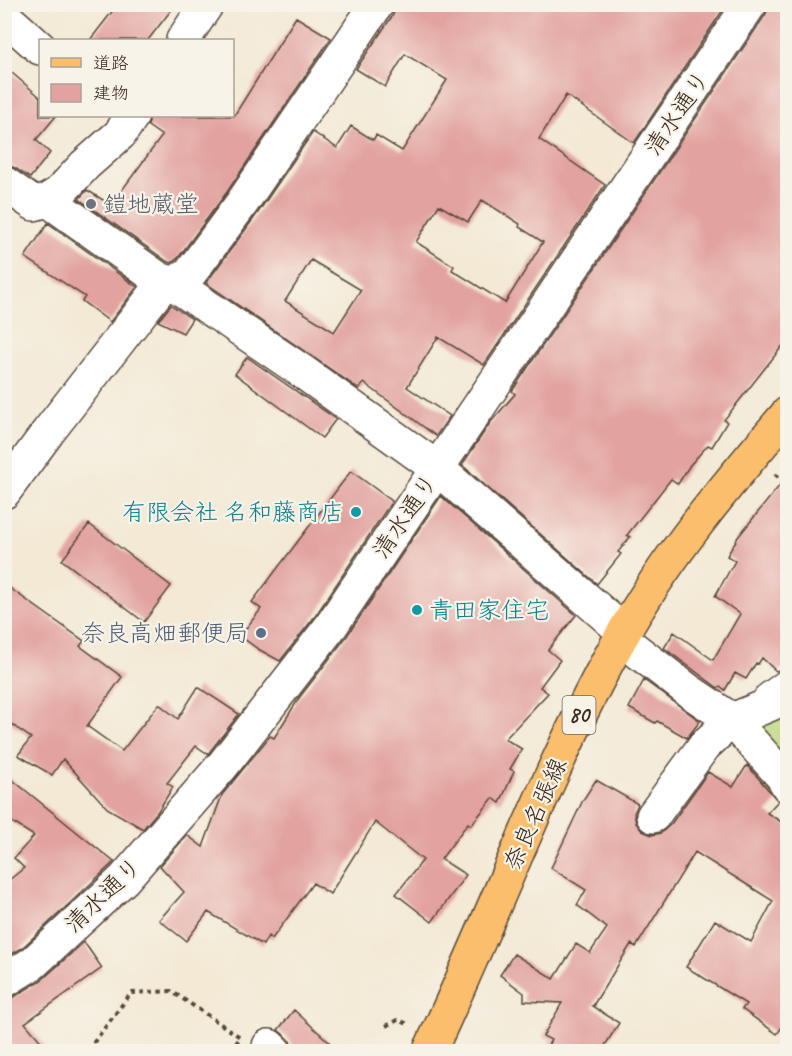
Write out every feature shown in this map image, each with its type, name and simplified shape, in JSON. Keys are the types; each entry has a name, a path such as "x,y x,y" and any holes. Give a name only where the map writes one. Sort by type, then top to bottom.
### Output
{"main road":[{"name":"奈良名張線","path":"429,1052 574,725 622,635 686,537 788,413"}],"street":[{"path":"184,39 207,4"},
{"path":"4,492 160,288 174,284 191,273 242,203 377,4"},
{"name":"清水通り","path":"4,981 33,963 124,879 223,765 331,626 750,4"},
{"path":"4,16 39,47"},
{"path":"4,183 34,204 48,200 59,194 85,165 120,134 127,117"},
{"path":"48,200 159,279 174,284 303,372 437,468 622,635 689,691 732,720 782,776 788,786"},
{"path":"653,816 704,746 732,720 771,704 770,699 788,686"}],"path":[{"path":"96,1052 94,1042 130,993 171,991 240,1037 231,1052"}],"green space":[{"path":"787,709 787,779 749,722"}],"building":[{"path":"118,4 176,4 149,39 91,39"},
{"path":"396,4 727,4 634,143 566,95 539,139 605,185 484,365 438,337 407,387 450,416 436,436 364,383 359,389 206,283 313,132 337,148 351,126 373,140 376,135 402,151 447,80 405,54 385,87 356,69 393,15","holes":["482,200 543,242 505,303 452,270 454,266 416,242 439,205 468,222","311,260 361,290 334,332 285,301"]},
{"path":"769,4 788,4 788,339 724,420 727,422 712,447 708,445 690,465 678,484 671,479 627,535 630,537 618,552 621,554 597,584 462,465 490,423 515,394 512,391 766,14"},
{"path":"296,17 331,38 227,192 178,258 171,263 79,199 87,190 111,205 162,136 148,126 150,117 234,116"},
{"path":"4,66 39,96 39,117 55,117 36,140 50,153 30,178 4,164"},
{"path":"48,223 137,287 110,322 82,301 85,297 25,257"},
{"path":"171,305 192,319 183,333 158,321"},
{"path":"247,357 336,419 322,438 235,374"},
{"path":"351,471 392,501 316,615 280,661 240,636 261,609 252,602"},
{"path":"788,475 788,668 776,671 762,658 746,679 735,673 725,690 720,686 718,688 664,648 674,632 713,660 740,614 715,596 735,561 727,556 738,537"},
{"path":"441,496 576,615 548,650 560,660 540,687 548,693 505,739 522,749 510,769 514,771 500,803 493,798 471,825 468,823 441,859 466,875 432,922 396,894 423,860 375,822 330,894 313,883 272,939 268,936 263,945 208,912 186,941 159,920 184,892 160,866 187,835 203,847 222,795 270,736 274,738 299,698 347,636"},
{"path":"89,524 171,586 144,622 62,560"},
{"path":"4,584 84,641 80,646 122,677 87,726 122,751 159,704 178,719 198,687 239,714 208,754 196,746 167,783 173,787 143,829 107,808 63,759 52,775 18,755 31,738 4,719"},
{"path":"644,680 700,721 687,738 629,708"},
{"path":"747,765 778,801 767,813 788,826 788,1019 777,1034 742,1009 746,1004 686,967 715,920 751,942 773,901 695,852 636,947 631,944 595,1005 592,1006 619,1023 601,1052 544,1052 551,1040 543,1036 562,1003 524,1001 524,993 500,975 514,954 554,979 576,944 590,953 607,928 577,905 586,890 551,868 583,800 596,780 638,804 634,813 636,823 642,831 652,835 661,833 671,824 708,772 733,787"},
{"path":"4,773 114,862 22,948 4,959 4,884 24,868 14,858 34,836 4,817"},
{"path":"84,942 102,968 25,1023 50,1052 4,1052 4,1000 14,997 43,979"},
{"path":"294,1010 340,1052 294,1052 289,1039 278,1030"}],"place":[{"name":"鎧地蔵堂","path":"91,204"},
{"name":"有限会社 名和藤商店","path":"356,512"},
{"name":"青田家住宅","path":"417,610"},
{"name":"奈良高畑郵便局","path":"261,633"}]}
